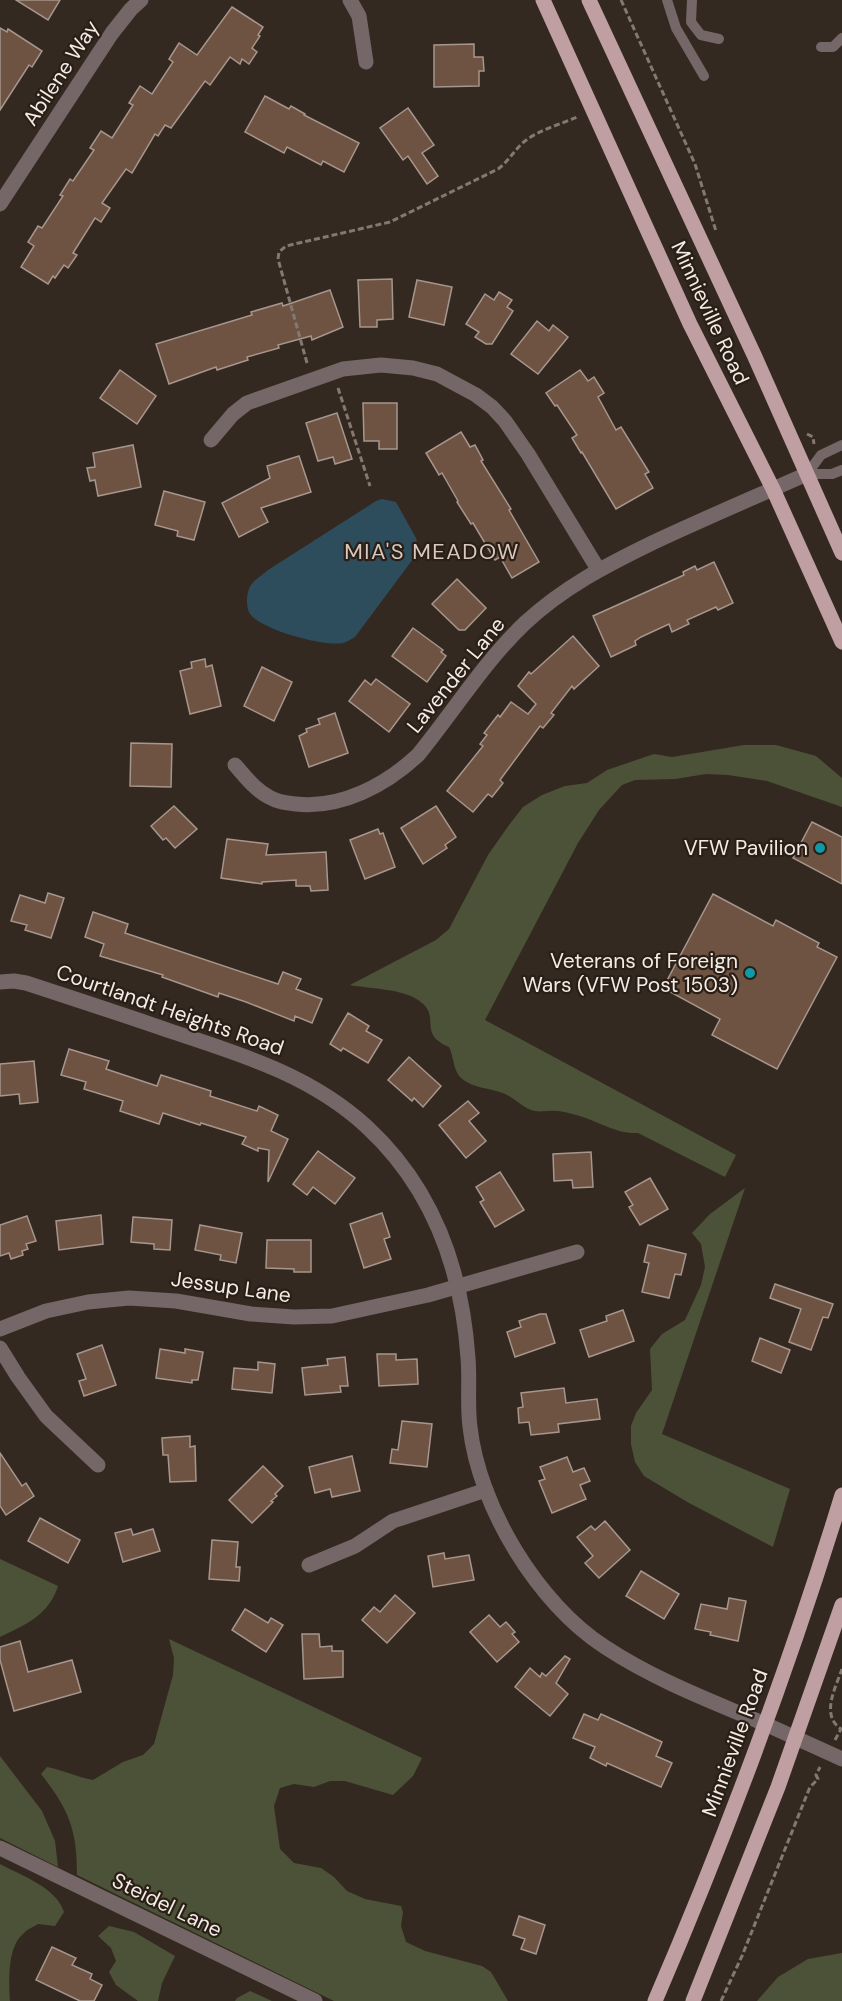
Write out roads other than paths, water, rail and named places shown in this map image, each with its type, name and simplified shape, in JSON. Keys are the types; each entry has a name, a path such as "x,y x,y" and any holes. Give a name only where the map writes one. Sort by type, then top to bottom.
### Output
{"main road":[{"name":"Minnieville Road","path":"543,0 690,324 773,489 842,642"},
{"name":"Minnieville Road","path":"589,0 755,357 842,553"},
{"path":"599,0 625,78"},
{"name":"Minnieville Road","path":"655,2001 713,1864 765,1724 810,1601 842,1496"},
{"path":"693,2001 795,1738 842,1605"}],"street":[{"name":"Abilene Way","path":"0,204 112,33 141,0"},
{"path":"350,0 359,16 366,62"},
{"path":"211,440 233,414 247,403 343,369 381,365 437,374 476,395 505,421 528,454 598,569"},
{"name":"Lavender Lane","path":"235,765 268,797 290,804 333,802 376,786 418,755 498,652 525,624 555,599 598,569 675,532 807,474"},
{"name":"Courtlandt Heights Road","path":"0,982 26,983 246,1056 290,1074 315,1088 342,1106 368,1128 421,1191 441,1232 457,1286 465,1330 470,1430 486,1490 507,1536 522,1560 549,1595 602,1646 680,1688 842,1759"},
{"name":"Jessup Lane","path":"0,1329 46,1311 108,1299 152,1298 251,1314 332,1316 457,1286 577,1252"},
{"path":"0,1348 46,1416 98,1465"},
{"path":"309,1565 355,1546 393,1521 486,1490"},
{"name":"Steidel Lane","path":"0,1848 315,2001"}],"lane":[{"path":"667,0 676,28 704,76"},
{"path":"692,0 691,22 701,35 719,39"},
{"path":"821,47 833,47 842,38"},
{"path":"807,474 821,455 842,446"},
{"path":"807,474 832,474 842,470"}],"water":[{"path":"382,499 396,502 416,538 419,551 355,637 344,643 334,644 309,640 280,632 258,621 249,613 247,595 250,586 255,581 268,570"}],"place":[{"name":"VFW Pavilion","path":"820,848"},
{"name":"Veterans of Foreign Wars (VFW Post 1503)","path":"750,973"}],"district":[{"name":"MIA'S MEADOW","path":"432,551"}]}
